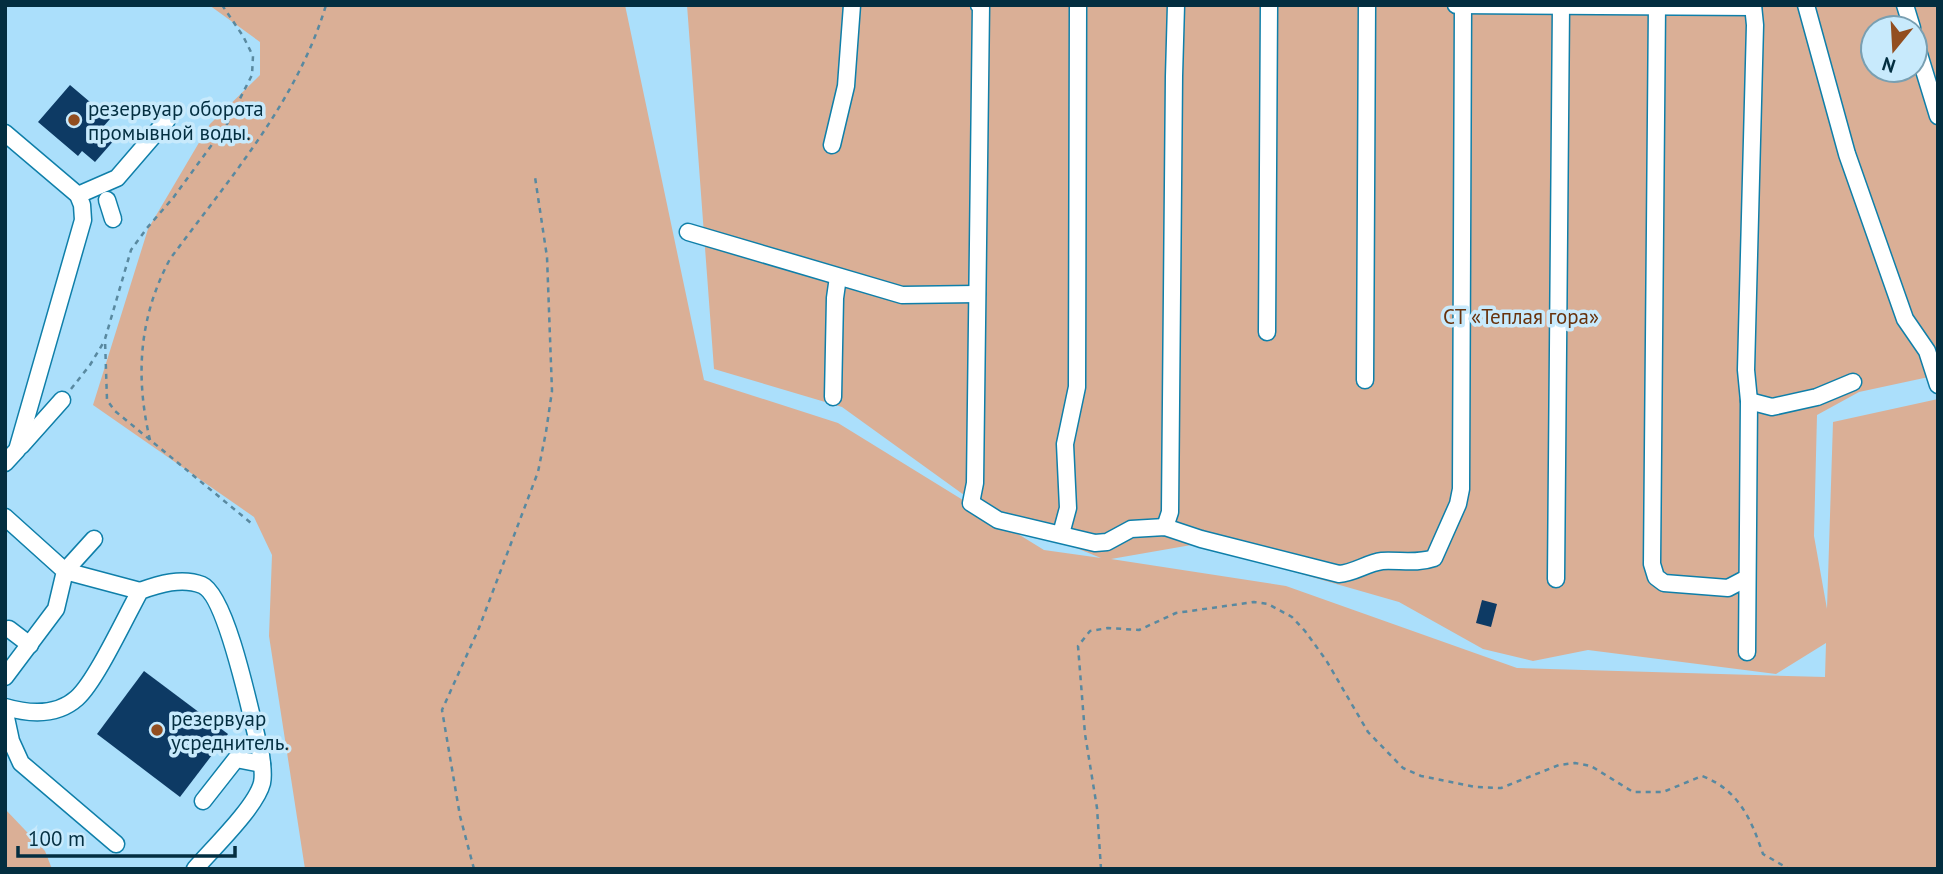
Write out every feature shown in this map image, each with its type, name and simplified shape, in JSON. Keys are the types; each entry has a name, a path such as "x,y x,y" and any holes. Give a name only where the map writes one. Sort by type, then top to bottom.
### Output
{"street":[{"path":"832,145 846,86 852,5"},
{"path":"982,5 975,482 971,503 998,520 1096,543 1107,542 1131,529 1166,527 1201,539 1339,574 1381,561 1423,562 1434,558 1458,504 1461,489 1463,5"},
{"path":"1061,534 1068,508 1065,444 1077,387 1079,5"},
{"path":"1166,527 1170,512 1177,5"},
{"path":"1268,332 1269,5"},
{"path":"1365,380 1367,5"},
{"path":"1456,5 1753,6 1755,26 1746,370 1749,401 1747,652"},
{"path":"1806,5 1847,154 1905,319 1927,351 1938,386"},
{"path":"1556,579 1561,6"},
{"path":"1657,6 1652,564 1657,577 1664,583 1728,587 1747,578"},
{"path":"1928,84 1938,116"},
{"path":"78,195 117,178 167,120"},
{"path":"5,133 78,195 83,220 17,450"},
{"path":"107,200 113,219"},
{"path":"688,232 902,295 977,294"},
{"path":"833,397 835,298 838,277"},
{"path":"1749,401 1772,407 1817,397 1853,382"},
{"path":"5,463 62,400"},
{"path":"5,517 65,572 139,591 168,582 190,582 204,586 213,593 226,619 262,764 261,784 250,806 195,869"},
{"path":"5,677 57,609 65,572 94,539"},
{"path":"5,707 25,713 46,712 77,698 94,675 139,591"},
{"path":"9,629 30,645"},
{"path":"5,713 11,741 21,763 116,844"},
{"path":"203,802 236,759 262,764"}],"path":[{"path":"62,400 90,365 105,339 131,250 227,124 251,75 253,56 222,5"},
{"path":"150,441 143,407 140,369 147,317 158,281 170,259 275,118 316,34 326,5"},
{"path":"474,869 460,816 442,710 479,628 538,472 546,432 552,391 547,257 535,177"},
{"path":"105,339 107,400 115,411 251,523"},
{"path":"1101,869 1097,808 1085,734 1078,646 1090,631 1108,628 1139,630 1176,613 1254,602 1268,604 1292,617 1306,631 1368,732 1403,768 1421,776 1448,782 1501,788 1559,765 1575,764 1591,766 1633,792 1663,792 1702,776 1718,782 1742,806 1753,824 1763,853 1789,869"}],"green space":[{"name":"СТ «Теплая гора»","path":"209,5 625,5 704,380 838,423 1044,550 1101,558 989,513 842,407 714,369 687,5 1938,5 1938,375 1859,392 1817,415 1814,536 1827,609 1833,422 1938,399 1938,869 305,869 269,636 272,555 254,517 93,405 148,229 210,124 260,75 260,42","holes":["1197,544 1399,602 1483,649 1533,661 1588,650 1776,674 1826,643 1825,677 1517,668 1286,586 1111,559"]},
{"path":"5,809 45,851 52,869 5,869"}],"building":[{"name":"резервуар оборота промывной воды.","path":"70,85 110,119 103,127 116,138 95,162 82,151 78,156 38,122"},
{"path":"1482,600 1497,604 1491,627 1476,623"},
{"name":"резервуар усреднитель.","path":"144,671 228,734 180,797 97,734"}],"place":[{"name":"резервуар оборота промывной воды.","path":"74,120"},
{"name":"резервуар усреднитель.","path":"157,730"}]}
